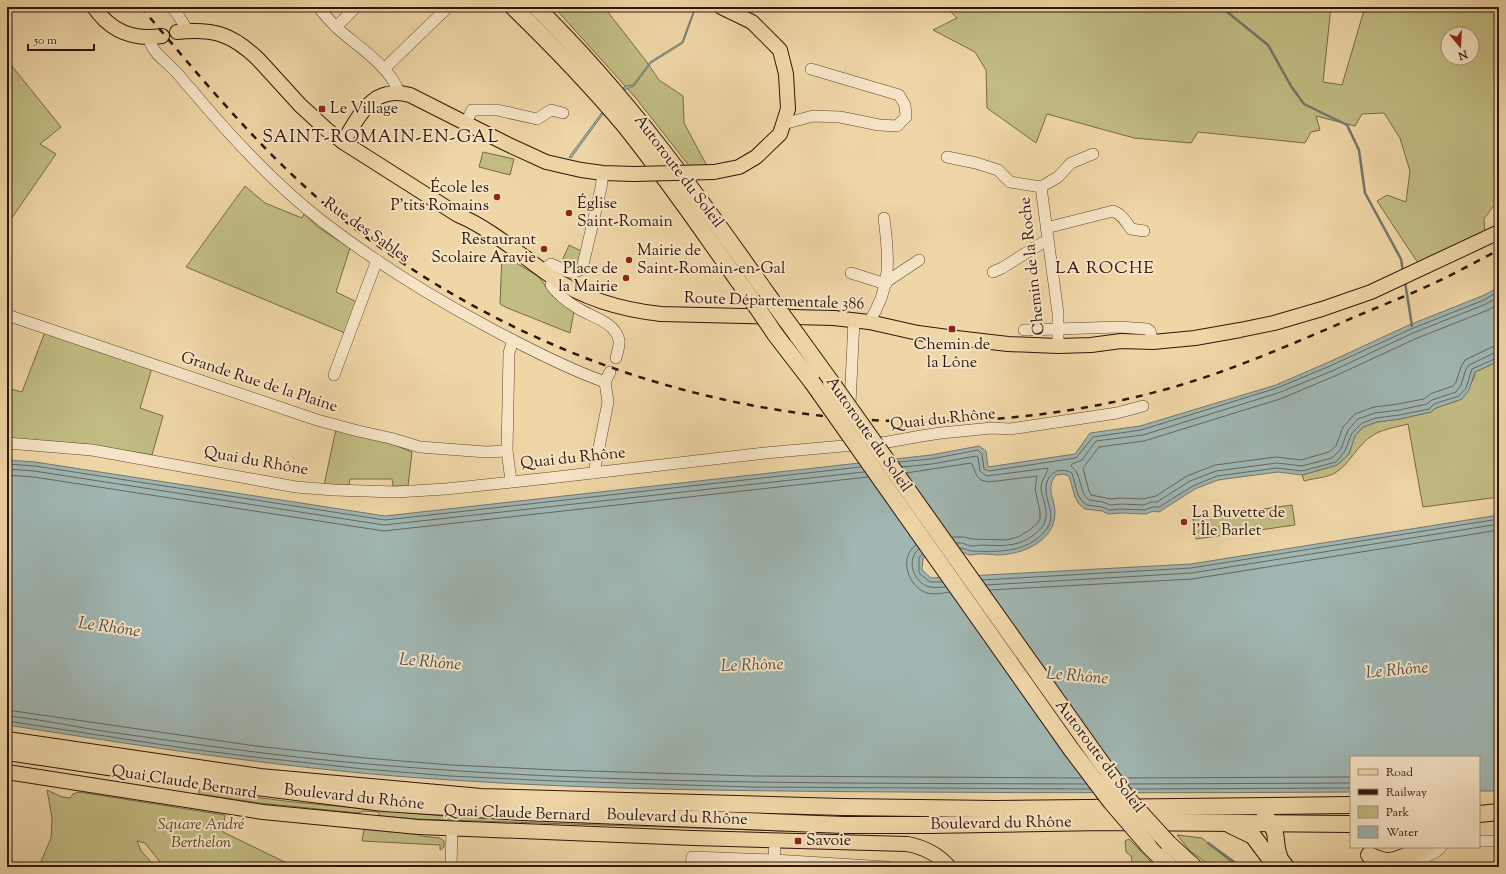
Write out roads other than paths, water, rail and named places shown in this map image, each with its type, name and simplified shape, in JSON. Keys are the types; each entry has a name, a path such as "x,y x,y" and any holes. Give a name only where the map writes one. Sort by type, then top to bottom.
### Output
{"highway":[{"name":"Autoroute du Soleil","path":"513,7 580,75 625,126 675,191 775,334 812,382 1071,749 1111,802 1148,845 1170,867"},
{"name":"Autoroute du Soleil","path":"536,7 592,64 636,116 689,183 1127,798 1168,843 1194,867"},
{"name":"Boulevard du Rhône","path":"7,740 260,777 481,797 843,807 995,809 1350,805"},
{"name":"Boulevard du Rhône","path":"7,752 169,776 384,803 523,812 844,825 1092,822 1350,824"},
{"path":"1480,805 1499,805"},
{"path":"1116,808 1192,814 1257,812 1264,816 1271,824 1275,832 1275,843 1278,854 1286,867"},
{"path":"1480,814 1499,812"},
{"path":"1271,862 1266,835 1271,824 1277,817 1290,815 1350,816"},
{"path":"1226,823 1253,836 1271,862"},
{"path":"1480,823 1499,823"},
{"path":"1369,856 1387,861 1403,858 1413,852 1425,848"}],"main road":[{"path":"94,7 102,18 114,28 134,36 156,37"},
{"path":"342,142 368,104 386,93 399,93 410,95 546,162 581,170 603,173 634,174 714,172 739,167 756,157 780,134 788,109 786,74 780,50 752,22 721,7"},
{"name":"Route Départementale 386","path":"183,32 198,31 218,34 227,36 242,44 315,120 342,142 458,215 475,224 571,288 606,302 636,311 661,314 809,317 854,320 918,333 1008,344 1058,346 1091,345 1121,341 1153,342 1195,338 1240,330 1274,323 1322,309 1371,292 1499,232"},
{"name":"Quai Claude Bernard","path":"7,772 262,812 452,829 775,841 906,844 930,851 950,867"}],"street":[{"path":"171,7 176,12 183,32"},
{"path":"318,7 336,27 384,69 397,86 399,93"},
{"path":"336,27 356,7"},
{"path":"384,69 445,10"},
{"name":"Rue des Sables","path":"156,37 152,48 156,53 178,74 248,154 322,221 377,260 445,303 513,340 608,377 608,402 594,473"},
{"path":"783,124 813,116 840,116 879,125 897,126 906,117 905,105 899,95 811,68"},
{"path":"466,123 472,110 497,110 538,119 551,110 563,113"},
{"path":"1041,187 1058,177 1071,163 1093,154"},
{"name":"Chemin de la Roche","path":"947,157 976,163 998,170 1010,182 1041,187 1047,242 1058,313 1058,346"},
{"path":"603,173 601,188 582,269 569,273 550,264 548,274 551,285 555,291 578,308 610,326 616,333 619,342 616,358"},
{"path":"1046,228 1113,211 1117,212 1123,217 1131,229 1144,231"},
{"path":"869,322 882,300 886,283 888,260 884,218"},
{"path":"993,272 1042,243 1047,242"},
{"path":"334,375 377,260"},
{"path":"886,283 919,260"},
{"path":"851,273 886,283"},
{"name":"Grande Rue de la Plaine","path":"7,315 317,420 424,448 486,452 507,451"},
{"path":"850,404 854,320"},
{"path":"1024,330 1058,328 1147,329 1150,331 1153,342"},
{"path":"511,481 507,451 509,353 513,340"},
{"name":"Quai du Rhône","path":"7,443 92,450 319,489 409,492 594,473 850,442 888,442 921,436 1032,426 1117,413 1143,406"},
{"path":"451,867 452,829"},
{"path":"774,860 775,841"},
{"path":"1480,841 1499,841"},
{"path":"1390,867 1398,865 1426,848"},
{"path":"1405,867 1440,848"},
{"path":"691,867 692,857 774,860 887,867"}],"water":[{"path":"695,7 683,43 651,63 634,86 619,92 571,158 569,157 618,91 626,86 633,85 650,62 682,42"},
{"name":"Le Rhône","path":"1499,285 1499,361 1475,372 1469,390 1462,399 1436,408 1431,412 1400,419 1377,422 1363,427 1355,436 1349,454 1337,465 1302,475 1278,472 1218,480 1195,489 1159,512 1153,511 1146,514 1108,514 1102,511 1085,509 1079,504 1075,497 1069,476 1063,474 1056,475 1051,485 1051,493 1055,507 1054,523 1043,539 1026,549 1007,554 968,555 962,552 952,551 937,553 923,558 922,570 931,578 1191,564 1499,515 1499,791 1480,791 1480,756 1350,756 1350,792 847,792 563,786 395,776 284,765 7,725 7,460 35,462 385,516 931,455 979,446 986,451 988,467 1075,454 1090,433 1140,426 1276,385 1409,325 1496,289"}],"waterway":[{"path":"1221,7 1268,45 1291,86 1304,104 1347,125 1359,150 1365,193 1401,259 1403,271"},
{"path":"1405,282 1412,326"},
{"path":"1208,843 1241,867"}],"railway":[{"path":"141,7 216,95 295,178 354,228 443,289 538,338 638,377 742,403 848,418 954,421 1061,411 1167,389 1251,361 1417,291 1499,250"}],"place":[{"name":"Le Village","path":"322,109"},
{"name":"École les P'tits Romains","path":"497,197"},
{"name":"Église Saint-Romain","path":"569,213"},
{"name":"Restaurant Scolaire Aravie","path":"544,249"},
{"name":"Mairie de Saint-Romain-en-Gal","path":"629,260"},
{"name":"Place de la Mairie","path":"626,278"},
{"name":"Chemin de la Lône","path":"952,329"},
{"name":"La Buvette de l'Île Barlet","path":"1184,522"},
{"name":"Savoie","path":"798,841"}],"district":[{"name":"SAINT-ROMAIN-EN-GAL","path":"381,138"},
{"name":"LA ROCHE","path":"1105,269"}],"park label":[{"name":"Square André Berthelon","path":"201,834"}]}
